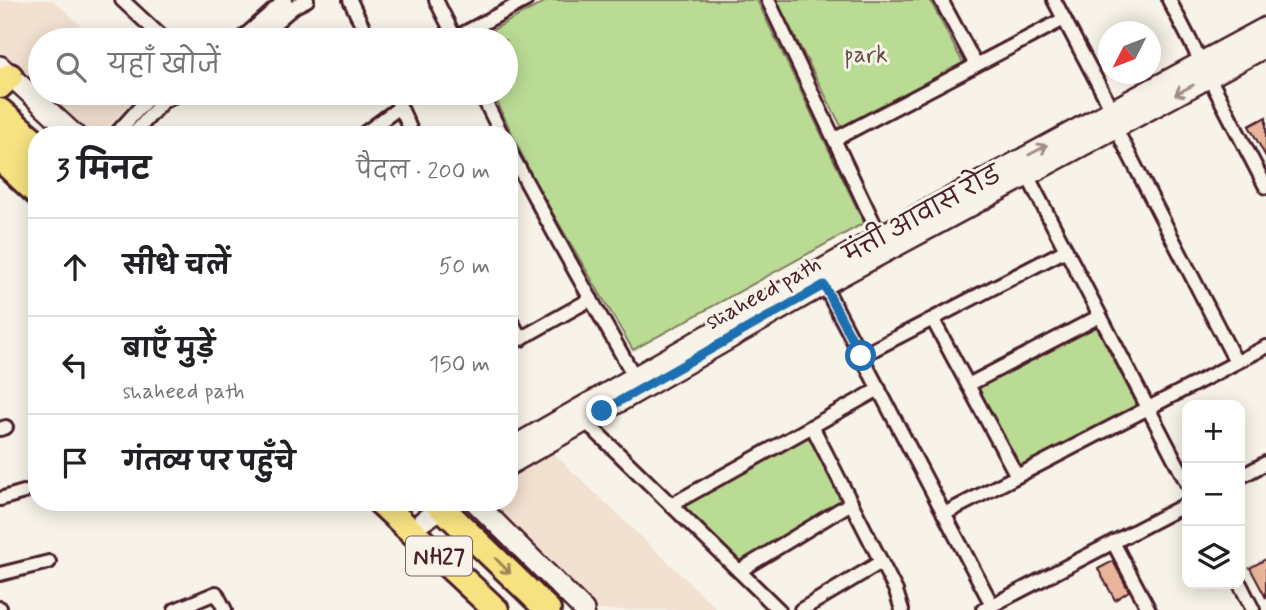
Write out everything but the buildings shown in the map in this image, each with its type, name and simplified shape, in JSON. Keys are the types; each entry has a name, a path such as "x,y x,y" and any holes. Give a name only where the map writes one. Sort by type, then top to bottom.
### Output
{"highway":[{"path":"0,111 28,135"},
{"path":"0,136 28,162"},
{"path":"0,159 28,184"},
{"name":"NH27","path":"390,511 496,610"},
{"path":"430,511 455,551 517,610"},
{"name":"NH27","path":"432,511 548,610"}],"street":[{"path":"122,0 152,28"},
{"path":"254,28 278,7 307,0"},
{"path":"350,0 363,28"},
{"path":"436,0 450,28"},
{"path":"475,28 526,0"},
{"path":"768,0 880,236"},
{"path":"941,0 976,65"},
{"path":"1054,0 1236,362"},
{"path":"1169,0 1261,163 1266,187"},
{"path":"263,28 278,7"},
{"path":"835,139 1064,19"},
{"path":"1206,69 1266,27"},
{"name":"shaheed path","path":"518,461 709,342 824,285 1027,175 1114,119 1206,69 1266,47"},
{"path":"3,76 28,96"},
{"path":"38,105 64,126"},
{"path":"123,126 142,105"},
{"path":"141,126 159,105"},
{"path":"487,105 498,126"},
{"path":"374,126 400,107 409,126"},
{"name":"मंत्ती आवास रोड","path":"518,444 634,376 709,342 880,236 1114,119"},
{"path":"518,165 634,376"},
{"path":"1027,175 1182,473"},
{"path":"861,356 1066,250"},
{"path":"824,285 944,514 987,608 1182,507"},
{"path":"518,340 591,299"},
{"path":"968,385 1100,316"},
{"path":"933,320 1017,477"},
{"path":"944,514 1266,346"},
{"path":"671,505 878,389"},
{"path":"585,421 779,610"},
{"path":"812,426 881,562 902,610"},
{"path":"1245,474 1266,463"},
{"path":"0,499 24,492"},
{"path":"739,571 851,503"},
{"path":"484,511 584,610"},
{"path":"1113,542 1149,610"},
{"path":"0,574 49,562"},
{"path":"801,610 881,562"},
{"path":"1242,589 1253,610"},
{"path":"175,610 216,593 225,610"}],"shaded area":[{"path":"0,0 53,0 84,28 28,28 28,85 0,59"},
{"path":"50,105 129,105 109,126 72,126"},
{"path":"552,452 718,610 573,610 469,511 518,511 518,473"}],"green space":[{"path":"548,0 757,0 864,223 633,350 535,183 518,147 518,126 508,126 499,105 518,105 518,28 496,28"},
{"name":"park","path":"776,0 930,0 964,65 842,128"},
{"path":"1096,326 1137,405 1019,466 978,387"},
{"path":"808,436 842,502 741,562 683,505"}],"route":[{"path":"602,411 824,285 861,356"}]}
